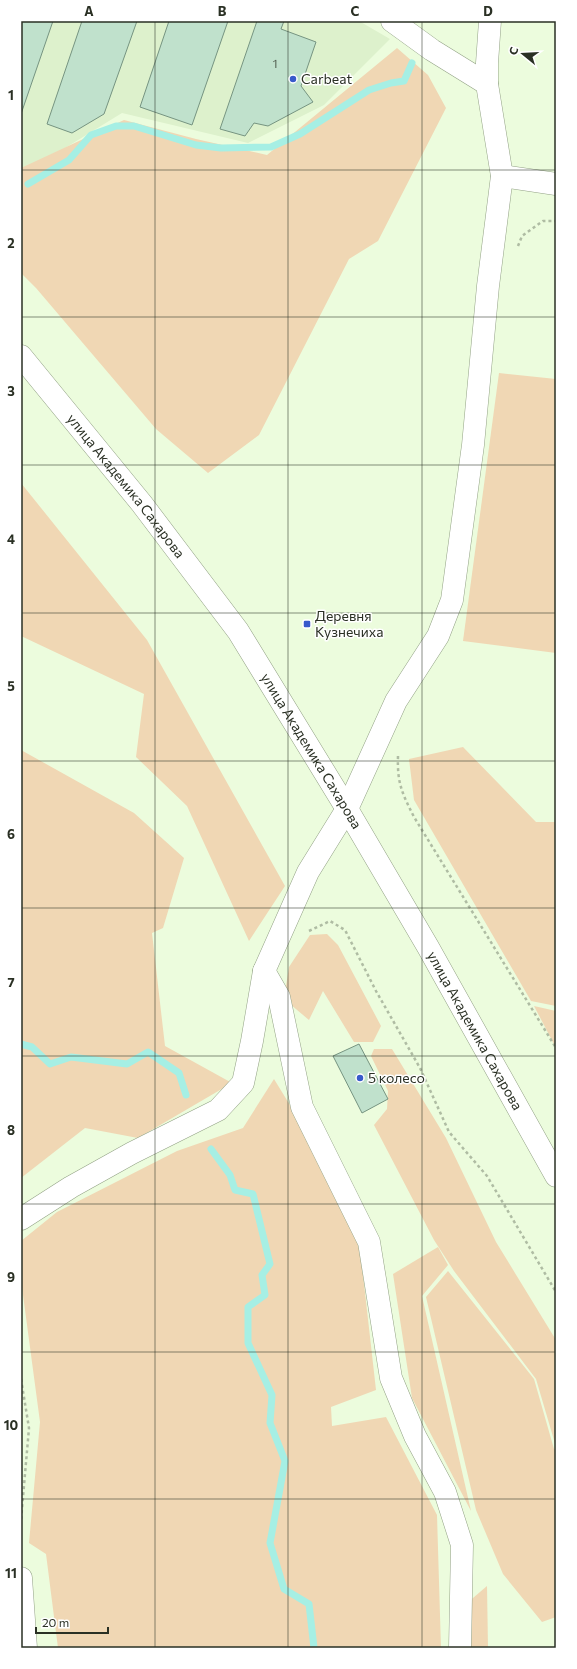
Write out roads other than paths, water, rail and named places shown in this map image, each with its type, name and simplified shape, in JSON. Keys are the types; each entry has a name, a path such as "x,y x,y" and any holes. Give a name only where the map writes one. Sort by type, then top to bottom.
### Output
{"street":[{"path":"392,21 432,50 487,84"},
{"path":"21,1219 71,1187 132,1153 218,1110 242,1083 252,1041 264,971 308,872 347,809 396,701 438,636 452,600 473,445 488,286 502,176 487,84 490,21"},
{"path":"502,176 556,184"},
{"name":"улица Академика Сахарова","path":"21,356 142,504 238,631 347,809 428,947 556,1176"},
{"path":"264,971 279,997 302,1107 369,1242 391,1378 415,1436 446,1492 462,1545 460,1648"},
{"path":"21,1578 26,1648"}],"waterway":[{"path":"28,184 69,160 91,135 116,126 134,126 196,145 221,148 271,147 300,134 369,90 391,83 404,81 412,63"},
{"path":"21,1044 32,1047 50,1064 71,1057 127,1064 148,1052 179,1073 186,1095"},
{"path":"211,1149 230,1175 235,1190 253,1194 270,1264 262,1275 265,1295 248,1307 248,1343 272,1395 270,1423 285,1461 270,1543 284,1589 309,1604 314,1648"}],"place":[{"name":"Carbeat","path":"293,79"},
{"name":"Деревня Кузнечиха","path":"307,624"},
{"name":"5 колесо","path":"360,1078"}]}
